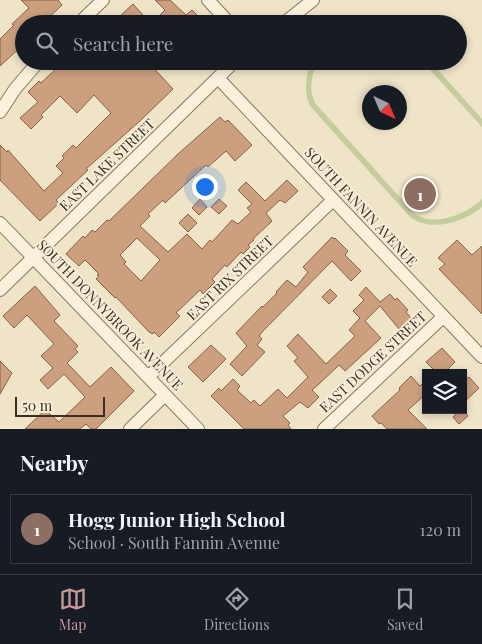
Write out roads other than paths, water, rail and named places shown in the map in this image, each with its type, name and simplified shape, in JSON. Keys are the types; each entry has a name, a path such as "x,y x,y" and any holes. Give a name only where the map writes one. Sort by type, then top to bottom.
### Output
{"street":[{"path":"87,15 103,0"},
{"path":"208,0 222,15"},
{"path":"295,15 314,0"},
{"path":"0,112 15,89 31,70"},
{"name":"EAST LAKE STREET","path":"0,290 226,70"},
{"name":"SOUTH FANNIN AVENUE","path":"218,78 482,357"},
{"name":"EAST RIX STREET","path":"148,377 333,200"},
{"name":"SOUTH DONNYBROOK AVENUE","path":"0,222 198,429"},
{"name":"EAST DODGE STREET","path":"324,429 443,317"},
{"path":"130,429 166,395"}],"place":[{"name":"Hogg Junior High School","path":"420,194"}]}
